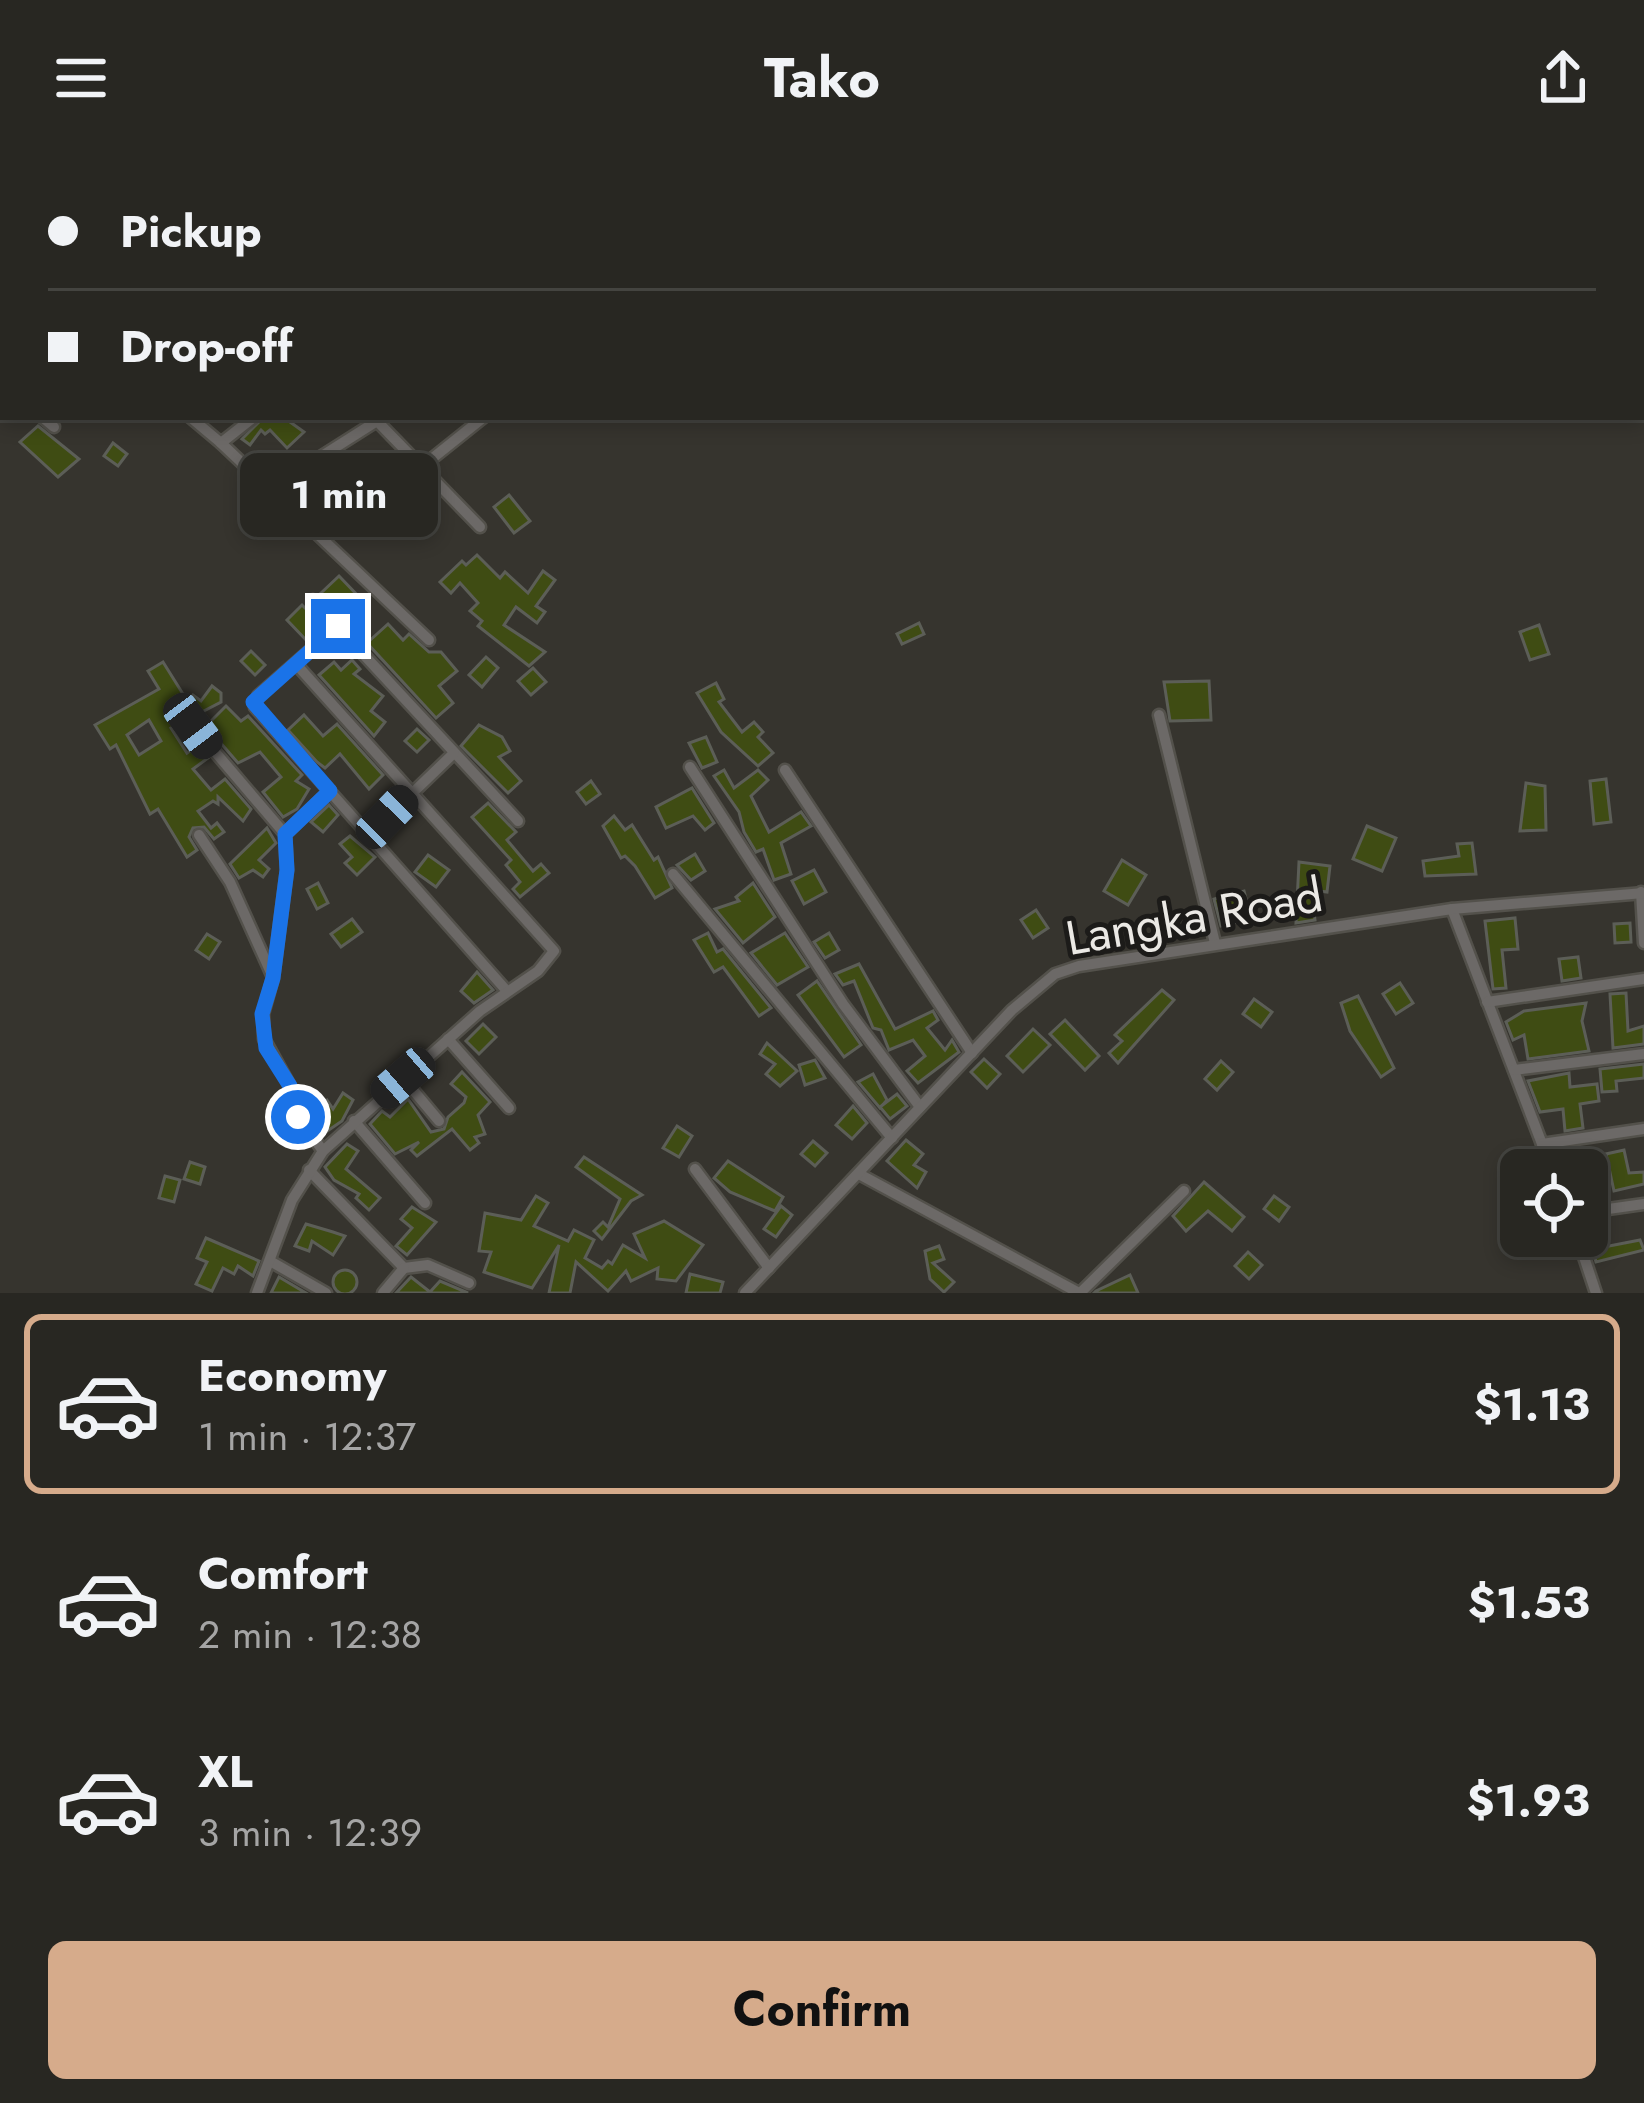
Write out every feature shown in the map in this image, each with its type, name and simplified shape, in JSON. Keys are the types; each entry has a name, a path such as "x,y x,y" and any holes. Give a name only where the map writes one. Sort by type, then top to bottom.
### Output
{"street":[{"path":"45,420 54,428"},
{"path":"194,420 273,487 429,640"},
{"path":"221,443 250,420"},
{"path":"424,465 480,420"},
{"path":"273,487 377,421 480,527"},
{"path":"314,600 518,821"},
{"path":"338,626 253,702 506,990"},
{"path":"257,1293 292,1200 323,1150 448,1039 553,955 553,946 296,664"},
{"path":"1159,715 1215,943"},
{"path":"193,726 285,834 287,870 273,978 262,1014 266,1048 290,1086 295,1112 323,1150"},
{"path":"370,833 454,753"},
{"path":"690,767 843,1004 920,1107"},
{"path":"785,770 972,1053"},
{"path":"285,834 330,791"},
{"path":"199,835 230,882 273,978"},
{"path":"673,874 892,1138"},
{"path":"1642,892 1644,943"},
{"name":"Langka Road","path":"745,1293 972,1053 1055,974 1215,943 1452,909 1642,892"},
{"path":"1452,909 1544,1149"},
{"path":"1486,1002 1644,979"},
{"path":"448,1039 509,1108"},
{"path":"1514,1070 1644,1054"},
{"path":"403,1078 439,1121"},
{"path":"354,1121 425,1203"},
{"path":"1542,1144 1644,1129"},
{"path":"695,1169 769,1268"},
{"path":"309,1170 404,1268"},
{"path":"859,1174 1079,1293 1184,1192"},
{"path":"1608,1208 1644,1204"},
{"path":"1583,1257 1596,1293"},
{"path":"270,1262 326,1293"},
{"path":"383,1293 404,1268 428,1265 469,1283"}],"building":[{"path":"261,420 287,420 304,432 287,448 270,430 265,434 261,430 250,445 242,439"},
{"path":"38,426 79,459 58,477 20,442"},
{"path":"113,443 127,454 118,466 104,456"},
{"path":"389,458 400,470 384,485 373,473"},
{"path":"509,495 530,521 514,533 494,507"},
{"path":"477,555 500,578 505,572 528,593 543,571 555,580 536,606 545,612 537,623 516,607 504,625 545,652 529,666 478,626 482,621 470,611 478,603 460,583 451,593 440,582 462,561 466,565"},
{"path":"339,576 361,599 342,616 321,593"},
{"path":"302,605 322,625 306,640 287,620"},
{"path":"919,623 924,634 902,644 897,634"},
{"path":"388,624 403,640 409,634 429,652 441,652 457,671 439,686 453,703 436,718 367,643"},
{"path":"1539,625 1549,654 1530,660 1520,632"},
{"path":"251,651 265,665 255,675 241,661"},
{"path":"486,657 498,668 482,687 469,675"},
{"path":"352,660 360,669 354,674 383,696 371,711 385,722 374,736 319,675 334,662 341,670"},
{"path":"163,662 188,702 193,695 201,701 212,686 221,693 221,702 171,728 187,753 197,746 208,758 193,769 211,790 225,779 251,809 243,821 218,797 218,804 213,801 198,811 211,828 217,823 224,832 214,839 204,827 193,828 189,837 197,850 187,857 158,809 150,814 116,745 110,749 95,725 159,689 148,671","holes":["149,720 161,741 139,755 127,735"]},
{"path":"533,668 546,682 531,695 518,681"},
{"path":"1209,681 1211,720 1170,721 1164,682"},
{"path":"716,683 724,699 719,702 742,732 754,722 763,732 758,737 773,753 758,766 721,732 697,693"},
{"path":"226,706 241,721 248,716 302,775 296,781 309,789 297,809 283,817 263,792 281,777 260,752 238,763 206,726"},
{"path":"304,715 323,736 337,724 383,775 369,789 340,754 325,768 317,762 288,730"},
{"path":"479,725 502,737 510,751 499,757 521,781 508,793 461,746"},
{"path":"417,729 429,740 417,752 405,741"},
{"path":"706,737 717,762 702,768 689,743"},
{"path":"724,770 734,788 758,770 768,780 751,796 769,832 801,812 811,826 781,843 791,874 774,880 763,849 756,852 739,812 714,776"},
{"path":"1606,779 1611,822 1594,824 1590,781"},
{"path":"591,781 600,794 586,804 577,792"},
{"path":"1526,783 1545,786 1546,830 1520,831"},
{"path":"692,788 714,823 705,830 693,816 666,828 656,807"},
{"path":"488,803 516,832 507,840 533,871 541,864 549,873 520,897 513,889 520,882 506,865 511,860 472,817"},
{"path":"329,805 338,815 323,832 311,822"},
{"path":"614,816 625,830 632,825 654,860 658,857 672,888 655,898 635,866 625,856 621,858 603,826"},
{"path":"1367,826 1396,838 1382,871 1353,859"},
{"path":"267,828 276,843 259,860 269,869 263,877 253,870 239,878 230,864"},
{"path":"350,836 375,857 357,875 345,863 352,857 340,844"},
{"path":"1472,843 1476,874 1425,876 1423,861 1459,856 1457,844"},
{"path":"695,854 705,871 691,880 677,865"},
{"path":"428,855 449,870 436,887 415,872"},
{"path":"1122,860 1146,875 1128,905 1104,891"},
{"path":"1299,862 1330,866 1327,892 1311,890 1315,920 1296,923"},
{"path":"814,870 826,892 804,904 792,881"},
{"path":"318,883 328,903 317,909 307,889"},
{"path":"753,883 775,917 743,943 715,909 739,901 736,897"},
{"path":"1244,891 1251,918 1221,926 1214,899"},
{"path":"1036,910 1048,928 1033,938 1021,920"},
{"path":"1515,918 1518,949 1502,950 1506,988 1493,989 1485,921"},
{"path":"352,919 362,932 341,947 331,934"},
{"path":"1630,923 1631,942 1615,943 1614,924"},
{"path":"708,933 717,952 723,949 771,1008 759,1016 723,967 714,972 694,940"},
{"path":"785,933 808,967 777,985 751,953"},
{"path":"829,933 839,950 825,958 814,942"},
{"path":"207,934 220,942 209,959 196,950"},
{"path":"1578,957 1581,978 1562,981 1559,959"},
{"path":"859,964 895,1029 933,1011 938,1020 927,1028 945,1050 952,1040 959,1052 918,1083 907,1071 925,1056 913,1040 889,1050 881,1030 873,1028 854,981 843,985 835,974"},
{"path":"477,972 493,990 474,1003 461,991"},
{"path":"817,981 861,1045 844,1057 798,995"},
{"path":"1400,983 1413,1003 1396,1014 1383,994"},
{"path":"1162,990 1174,1000 1118,1063 1109,1053 1122,1041 1115,1035"},
{"path":"1626,993 1628,1031 1644,1026 1644,1044 1613,1048 1610,994"},
{"path":"1358,996 1394,1068 1381,1077 1350,1031 1341,1003"},
{"path":"1254,999 1272,1012 1261,1027 1243,1014"},
{"path":"1586,1003 1582,1021 1589,1051 1528,1059 1524,1035 1513,1040 1506,1022 1524,1011"},
{"path":"1065,1020 1099,1056 1085,1070 1050,1034"},
{"path":"483,1024 496,1037 479,1054 466,1041"},
{"path":"1033,1029 1050,1045 1023,1072 1007,1056"},
{"path":"767,1043 797,1071 780,1086 766,1074 775,1064 760,1054"},
{"path":"984,1059 1000,1074 987,1088 971,1072"},
{"path":"815,1060 825,1078 805,1085 799,1065"},
{"path":"1221,1061 1233,1072 1217,1090 1205,1079"},
{"path":"1644,1064 1644,1078 1616,1081 1617,1091 1602,1092 1600,1069"},
{"path":"462,1072 490,1102 478,1115 485,1134 475,1137 479,1143 470,1150 452,1129 417,1156 411,1150 419,1142 395,1154 370,1124 382,1111 390,1117 408,1099 431,1132 444,1129 466,1097 451,1084"},
{"path":"1569,1073 1570,1087 1597,1084 1599,1101 1580,1104 1583,1128 1565,1131 1563,1109 1540,1112 1528,1081"},
{"path":"873,1074 887,1100 880,1108 858,1082"},
{"path":"343,1093 353,1100 342,1121 323,1134 308,1113 327,1100 333,1109"},
{"path":"897,1094 907,1106 890,1119 880,1107"},
{"path":"853,1106 867,1123 852,1139 836,1125"},
{"path":"677,1126 692,1136 679,1157 663,1148"},
{"path":"906,1140 923,1154 914,1165 926,1172 917,1188 887,1161"},
{"path":"813,1141 827,1153 815,1166 801,1154"},
{"path":"347,1144 358,1151 346,1169 380,1198 369,1210 356,1198 359,1194 334,1180 325,1167"},
{"path":"1624,1150 1629,1173 1644,1172 1644,1184 1614,1191 1608,1154"},
{"path":"584,1157 642,1195 631,1201 602,1239 594,1231 603,1222 608,1227 620,1199 576,1167"},
{"path":"728,1161 783,1197 775,1211 730,1192 714,1178"},
{"path":"190,1162 205,1167 200,1184 184,1179"},
{"path":"165,1176 180,1180 174,1202 159,1198"},
{"path":"1204,1182 1244,1217 1232,1231 1208,1211 1186,1231 1173,1216"},
{"path":"536,1196 548,1203 534,1226 568,1241 574,1230 594,1240 585,1258 602,1268 608,1261 612,1264 623,1245 645,1258 634,1234 664,1221 703,1245 676,1281 657,1279 658,1268 631,1281 626,1271 608,1291 576,1262 570,1293 549,1293 559,1245 532,1288 484,1272 491,1252 479,1251 485,1213 521,1220"},
{"path":"1274,1196 1289,1207 1279,1221 1264,1209"},
{"path":"781,1206 792,1215 776,1237 764,1229"},
{"path":"412,1207 436,1222 407,1255 396,1246 412,1228 401,1219"},
{"path":"306,1224 345,1236 333,1255 312,1241 309,1251 295,1246"},
{"path":"206,1238 259,1261 253,1276 238,1266 234,1274 223,1268 212,1291 196,1284 207,1262 197,1258"},
{"path":"1640,1240 1644,1250 1596,1262 1595,1257 1608,1257 1608,1246"},
{"path":"939,1246 944,1259 933,1263 954,1282 944,1292 930,1279 925,1251"},
{"path":"1248,1252 1262,1265 1249,1279 1235,1266"},
{"path":"350,1271 356,1277 354,1291 336,1291 336,1273"},
{"path":"690,1274 723,1282 720,1293 686,1293"},
{"path":"1130,1275 1138,1293 1094,1293 1096,1291"},
{"path":"279,1277 306,1293 271,1293"},
{"path":"411,1277 430,1292 440,1281 468,1293 396,1293"}],"route":[{"path":"298,1117 290,1086 266,1048 262,1014 273,978 287,870 285,834 330,791 253,702 338,626"}]}
